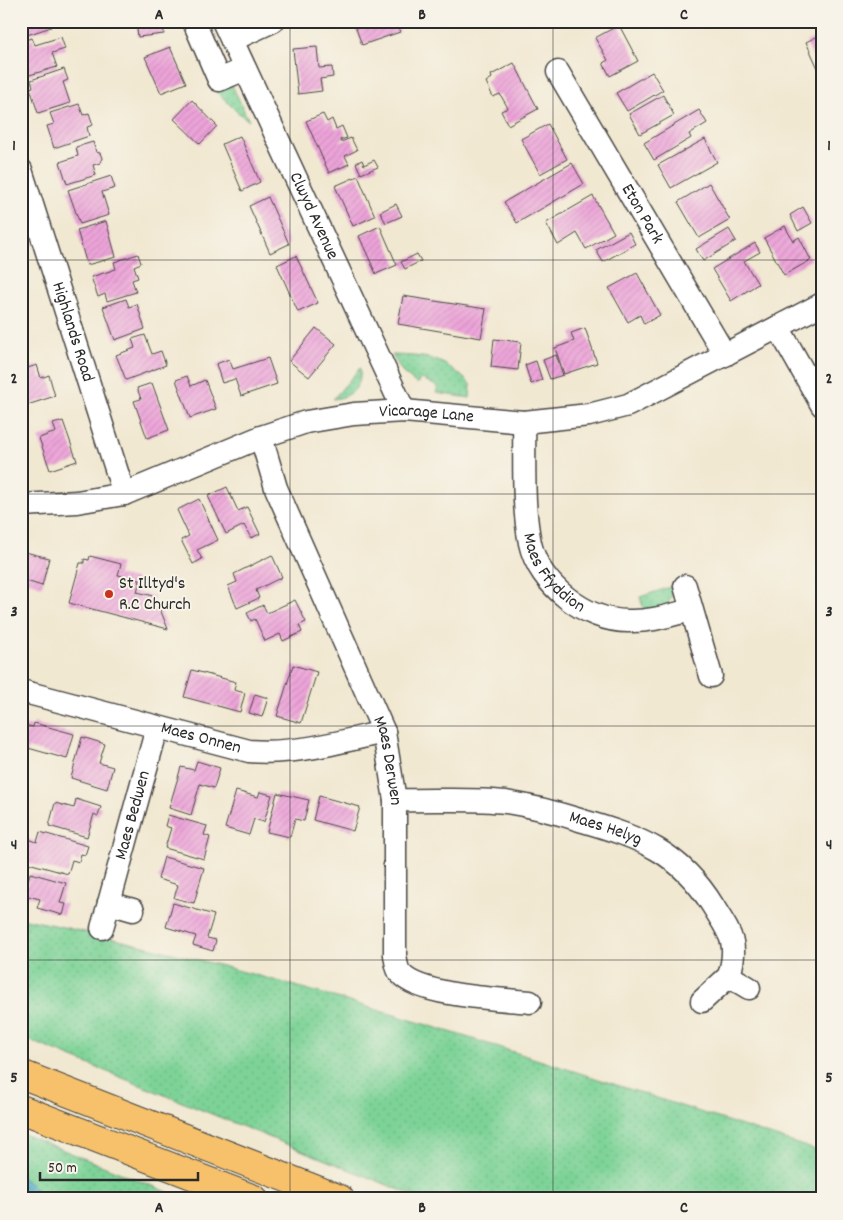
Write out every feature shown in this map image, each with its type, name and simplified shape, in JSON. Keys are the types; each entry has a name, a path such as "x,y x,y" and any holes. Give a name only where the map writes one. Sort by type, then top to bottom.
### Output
{"main road":[{"path":"21,1074 340,1199"},
{"path":"21,1109 254,1199"}],"street":[{"path":"196,21 194,22 219,80 245,69"},
{"path":"228,31 273,21"},
{"name":"Clwyd Avenue","path":"228,31 404,411"},
{"name":"Eton Park","path":"558,72 725,355"},
{"name":"Highlands Road","path":"21,170 124,494"},
{"name":"Vicarage Lane","path":"21,506 77,502 124,494 261,437 306,422 354,414 404,411 524,422 589,415 628,405 822,304"},
{"path":"778,327 822,405"},
{"name":"Maes Ffyddion","path":"524,422 526,511 531,545 542,572 567,597 596,615 626,622 651,620 692,610"},
{"name":"Maes Derwen","path":"261,437 276,488 384,732 395,800 395,955 400,973 416,985 442,992 530,1002"},
{"path":"684,586 711,676"},
{"name":"Maes Onnen","path":"21,691 248,751 273,753 296,751 384,732"},
{"name":"Maes Bedwen","path":"102,928 157,728"},
{"name":"Maes Helyg","path":"395,800 504,802 541,808 630,835 648,844 666,854 707,897 731,937 734,950 729,976"},
{"path":"109,903 133,910"},
{"path":"702,1001 729,976 749,988"}],"green space":[{"path":"232,85 249,121 217,92"},
{"path":"392,355 417,356 436,360 444,364 453,369 471,385 470,398 436,393 438,387 421,378 417,384 403,373"},
{"path":"360,368 359,381 354,390 346,396 333,399"},
{"path":"673,586 673,593 667,606 644,611 640,597"},
{"path":"21,918 123,941 325,994 524,1055 822,1152 822,1199 422,1199 21,1037"},
{"path":"21,1133 185,1199 21,1199"}],"water":[{"path":"21,1177 35,1188 38,1199 21,1199"}],"building":[{"path":"21,21 49,21 51,27 21,37"},
{"path":"136,21 163,21 164,34 138,37"},
{"path":"359,21 396,21 400,32 362,45 354,23"},
{"path":"409,21 428,21 428,22 411,27"},
{"path":"803,21 819,21 806,28"},
{"path":"619,25 638,61 610,76 603,63 608,60 595,38"},
{"path":"822,34 822,77 806,42"},
{"path":"61,37 65,49 52,53 57,67 26,76 21,60 21,41 32,38 35,45"},
{"path":"170,47 186,83 161,93 145,57"},
{"path":"317,47 319,68 332,67 333,77 320,79 322,91 298,94 293,49"},
{"path":"514,63 538,109 508,125 501,111 508,108 500,94 493,97 486,82 492,78 491,75"},
{"path":"64,69 68,80 63,82 70,103 38,113 30,88 33,87 31,80"},
{"path":"652,72 663,90 627,111 616,93"},
{"path":"663,95 674,115 640,134 629,114"},
{"path":"192,100 217,126 200,144 174,119"},
{"path":"79,104 83,115 89,113 93,125 87,127 89,136 54,148 47,126 54,124 50,113"},
{"path":"699,110 707,123 689,134 691,138 654,160 644,143"},
{"path":"323,114 327,122 332,119 336,129 342,126 347,138 340,140 341,142 351,138 357,150 345,156 349,164 329,173 306,121"},
{"path":"548,124 567,159 540,174 521,139"},
{"path":"240,136 260,182 242,191 222,144"},
{"path":"705,139 717,162 671,188 658,165"},
{"path":"93,142 96,152 100,153 102,158 100,163 93,165 96,175 67,184 60,162 78,156 76,147"},
{"path":"362,160 364,165 374,160 378,167 361,174 356,163"},
{"path":"572,163 584,184 517,223 504,202"},
{"path":"111,176 115,188 102,192 109,215 80,224 68,190"},
{"path":"358,176 375,216 353,226 335,186"},
{"path":"709,183 730,220 699,238 678,202"},
{"path":"593,196 614,233 586,249 577,233 558,245 546,223"},
{"path":"268,197 289,244 270,253 249,206"},
{"path":"396,204 402,216 386,223 380,212"},
{"path":"803,207 812,223 798,231 790,215"},
{"path":"106,221 116,257 87,265 77,230"},
{"path":"380,226 397,265 376,274 359,236"},
{"path":"785,226 793,241 799,237 811,260 784,275 764,238"},
{"path":"729,229 736,241 703,261 696,249"},
{"path":"629,232 635,244 603,262 596,250"},
{"path":"755,243 760,252 744,261 758,284 731,301 712,269"},
{"path":"138,254 141,263 134,266 138,278 132,280 136,292 107,301 105,294 98,297 91,277 116,269 114,262"},
{"path":"417,254 421,261 405,269 401,262"},
{"path":"296,256 318,303 298,312 277,265"},
{"path":"637,273 660,315 644,324 640,315 628,322 609,288"},
{"path":"403,296 486,309 481,338 398,324"},
{"path":"126,299 129,307 137,304 145,329 115,340 103,307"},
{"path":"316,328 336,344 309,377 289,361"},
{"path":"585,328 597,363 564,374 555,348 574,341 571,333"},
{"path":"145,335 152,354 161,351 166,365 126,380 116,355 135,348 132,339"},
{"path":"494,339 521,342 518,370 491,367"},
{"path":"556,355 563,375 550,379 543,360"},
{"path":"268,358 277,384 241,396 235,379 222,383 216,364 229,359 233,369"},
{"path":"536,361 542,380 531,384 525,365"},
{"path":"37,365 41,378 49,375 55,396 21,407 21,382 23,381 21,370"},
{"path":"187,376 191,386 205,380 216,409 190,418 176,380"},
{"path":"152,383 169,430 147,438 134,401 141,399 137,388"},
{"path":"63,421 77,461 50,470 39,438 56,432 53,424"},
{"path":"227,487 238,511 247,507 260,534 251,538 244,525 226,534 208,496"},
{"path":"199,499 218,540 197,550 202,559 193,564 181,540 189,536 177,510"},
{"path":"21,551 49,558 42,586 23,580 21,585"},
{"path":"272,555 282,577 256,590 259,598 237,608 228,586 237,582 234,574"},
{"name":"St Illtyd's R.C Church","path":"90,556 121,564 118,575 140,580 137,592 154,596 152,607 160,609 168,629 69,603 80,563 84,563 84,559 89,560"},
{"path":"295,600 306,622 299,625 302,632 283,641 280,634 265,641 255,619 251,621 247,613 263,605 267,613"},
{"path":"293,665 317,672 301,723 277,716"},
{"path":"192,670 236,682 234,690 245,693 240,712 184,697"},
{"path":"255,694 268,698 262,717 249,713"},
{"path":"34,723 74,734 67,759 28,748 26,754 21,752 24,725 33,727"},
{"path":"82,737 105,744 99,763 113,767 107,789 71,778"},
{"path":"197,761 220,768 214,788 200,784 191,815 169,808 181,767 194,770"},
{"path":"236,791 258,797 260,792 272,795 264,822 254,819 249,835 225,828"},
{"path":"277,793 309,800 304,821 295,819 290,837 267,832"},
{"path":"319,796 360,807 353,831 313,820"},
{"path":"76,799 101,807 98,816 94,814 87,837 49,826 55,803 74,808"},
{"path":"168,815 207,826 204,835 210,837 204,859 165,848 171,828 165,826"},
{"path":"40,832 88,846 85,855 81,854 79,862 72,860 68,874 21,861 28,839 37,842"},
{"path":"164,857 204,868 194,903 174,898 178,885 158,879"},
{"path":"30,873 66,883 60,903 66,904 63,915 37,908 40,899 24,895"},
{"path":"173,903 214,915 207,938 216,940 213,951 193,945 196,936 166,927"}],"place":[{"name":"St Illtyd's R.C Church","path":"109,594"}]}
